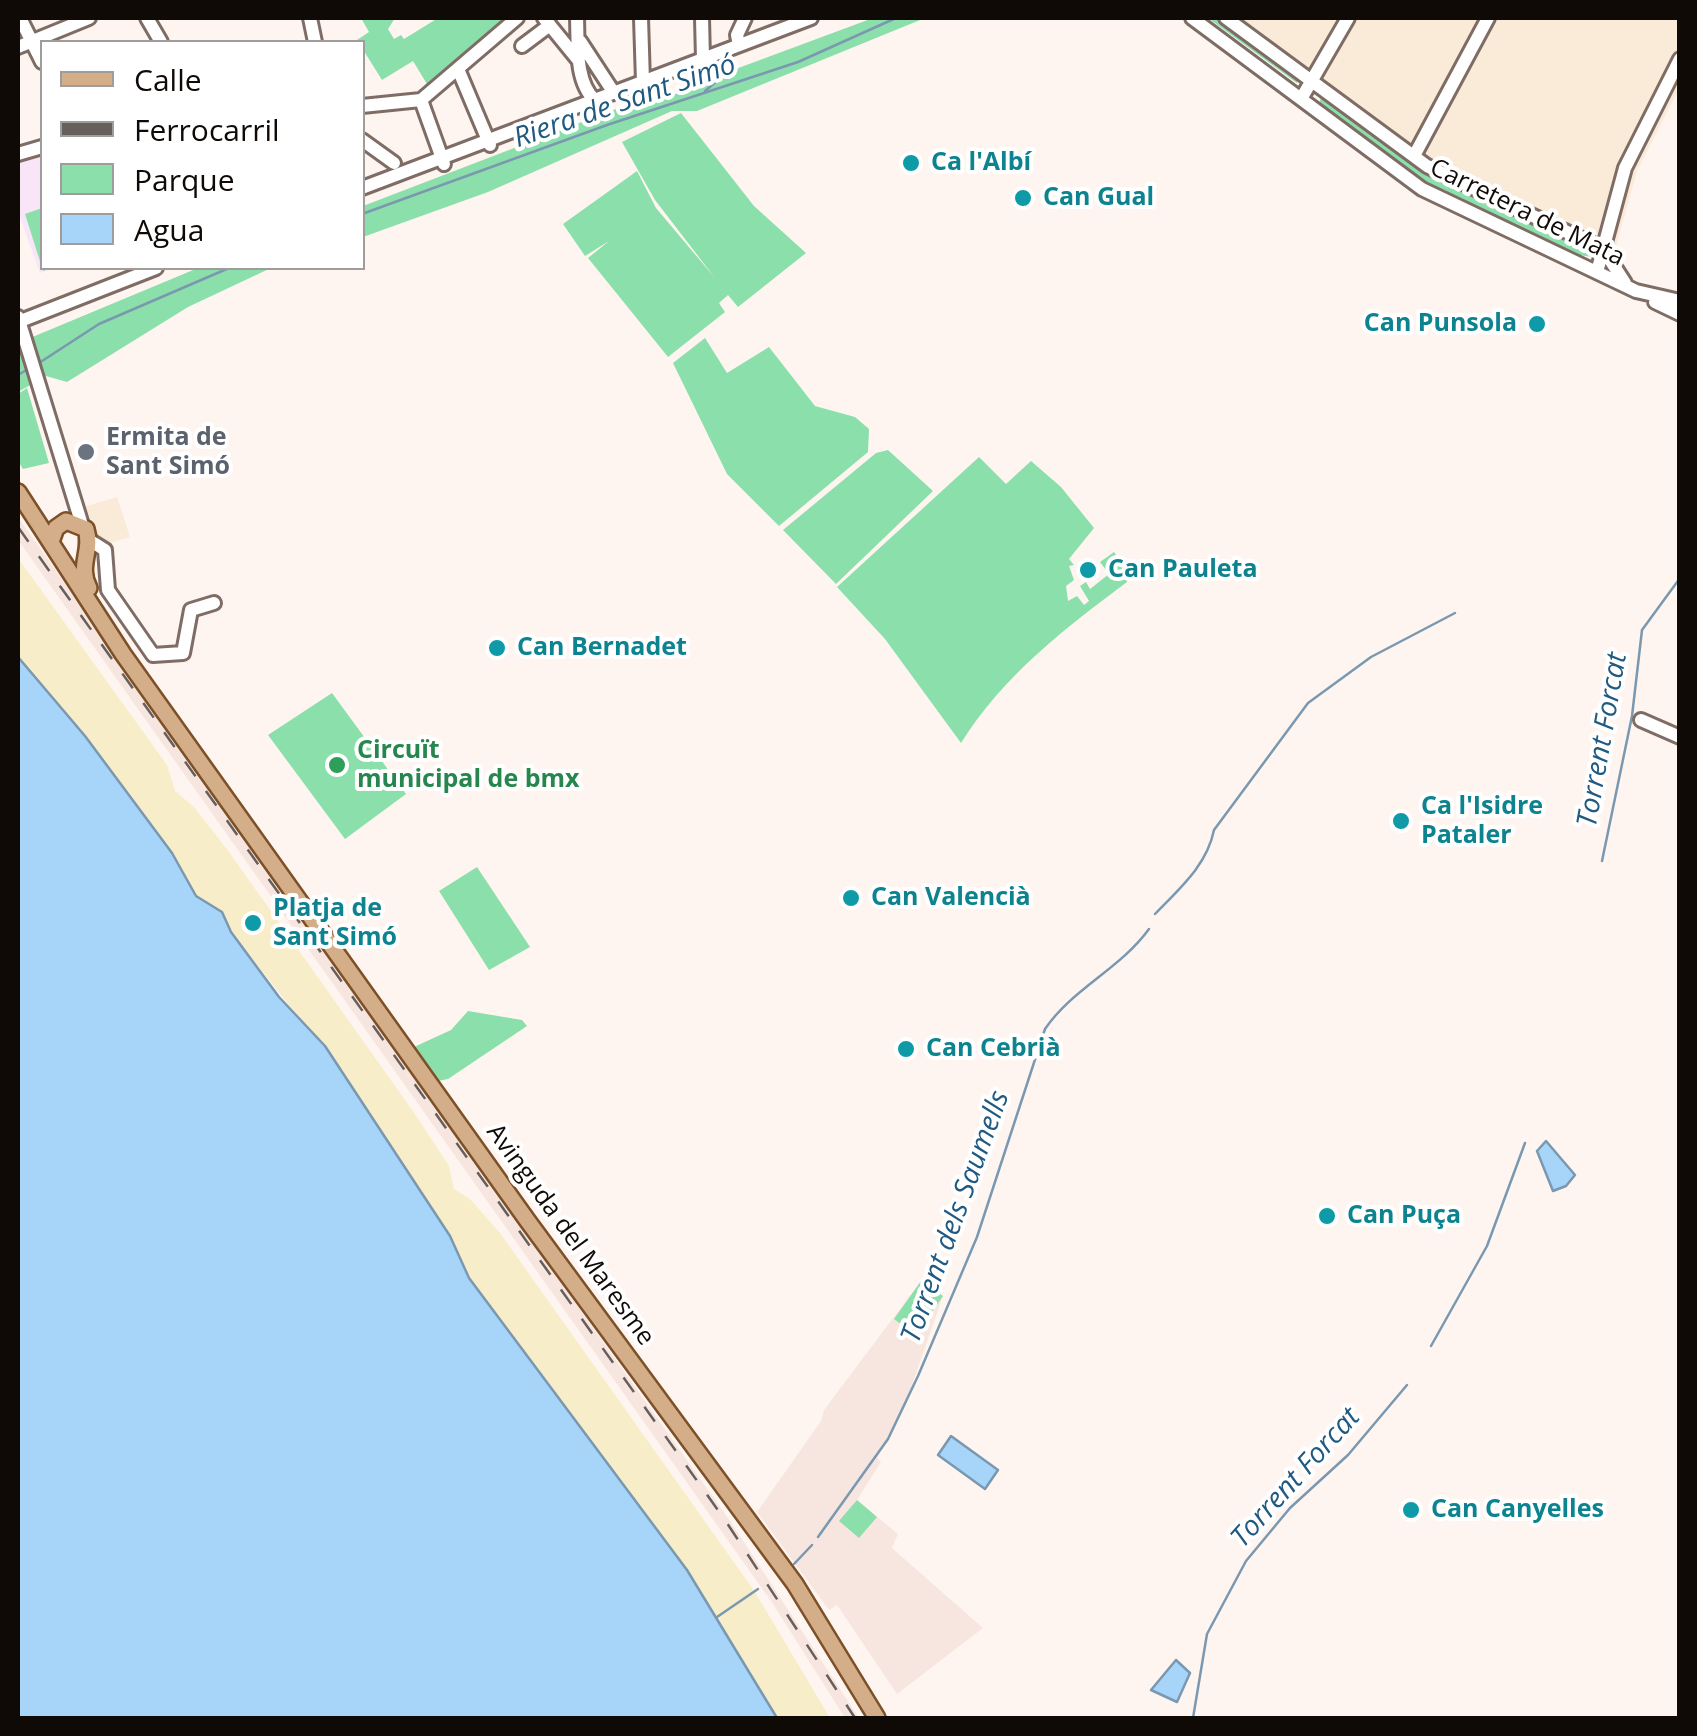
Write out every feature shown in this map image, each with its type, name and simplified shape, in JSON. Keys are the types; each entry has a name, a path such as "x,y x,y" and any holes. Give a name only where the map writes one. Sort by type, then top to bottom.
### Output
{"main road":[{"path":"18,482 48,519 76,532"},
{"name":"Avinguda del Maresme","path":"18,492 52,538 85,599 537,1235 804,1597 878,1718"},
{"path":"52,538 76,532"},
{"path":"63,556 76,532"},
{"name":"Avinguda del Maresme","path":"76,532 85,581 218,783"}],"street":[{"path":"20,18 40,58"},
{"path":"18,46 84,18"},
{"path":"147,18 160,40"},
{"path":"365,106 421,100 517,18"},
{"path":"578,18 580,61 587,91 595,100"},
{"path":"640,18 643,82"},
{"path":"702,18 704,59"},
{"path":"739,45 745,18"},
{"path":"365,187 489,144 704,59 739,45 774,24 811,18"},
{"name":"Carretera de Mata","path":"1192,18 1422,189 1636,292"},
{"name":"Carretera de Mata","path":"1226,18 1414,156 1463,186 1603,249 1619,278 1636,292"},
{"path":"1301,100 1348,18"},
{"path":"1414,156 1488,18"},
{"path":"522,46 547,21 580,61 574,108"},
{"path":"578,36 614,93"},
{"path":"1597,272 1624,168 1680,59"},
{"path":"458,69 489,144"},
{"path":"421,100 443,161"},
{"path":"365,142 394,163"},
{"path":"149,271 18,320 72,498 76,532 104,550 108,590 153,655 183,653 191,610 214,603"},
{"path":"1636,292 1680,301"},
{"path":"1636,292 1680,314"},
{"path":"1641,720 1680,737"}],"shaded area":[{"path":"1226,18 1679,18 1679,89 1637,171 1616,246 1463,186"},
{"path":"40,156 40,209 25,214 40,270 48,270 40,273 18,212 18,163"},
{"path":"117,497 130,537 110,543 97,534 84,507"},
{"path":"18,517 728,1518 859,1718 845,1718 773,1604 18,540"},
{"path":"921,1281 943,1296 906,1402 877,1458 881,1462 857,1500 898,1534 892,1548 983,1628 897,1694 837,1605 829,1610 757,1512 821,1421 824,1410"}],"green space":[{"path":"361,18 395,18 388,29 394,39 401,35 404,39 438,18 512,18 430,89 413,61 382,80 365,53 365,40 357,40 369,32"},
{"path":"873,18 925,18 697,111 672,111 488,192 365,236 365,205 668,89 670,96 708,82 722,68 733,70"},
{"path":"1208,18 1222,18 1299,79 1297,83"},
{"path":"1322,96 1436,177 1591,248 1593,257 1571,254 1441,193 1319,103"},
{"path":"681,113 754,206 806,253 738,307 728,295 719,303 725,312 668,357 588,258 609,241 585,256 563,224 637,171 656,208 715,278 655,200 622,142"},
{"path":"40,209 40,262 25,214"},
{"path":"193,270 267,270 188,307 67,382 46,376 18,392 18,343"},
{"path":"705,338 727,373 769,347 815,406 855,417 869,429 868,452 779,526 727,474 673,363"},
{"path":"27,388 49,463 23,469 18,461 18,394"},
{"path":"888,450 933,491 836,584 783,530 876,453"},
{"path":"979,457 1006,484 1031,461 1061,487 1094,528 1069,559 1074,565 1069,566 1074,580 1066,586 1068,601 1077,596 1084,605 1089,601 1080,586 1086,582 1090,589 1109,574 1100,562 1114,552 1128,572 1127,582 1058,635 1016,675 961,743 885,639 837,587"},
{"name":"Circuït municipal de bmx","path":"332,693 406,794 345,839 268,735"},
{"path":"477,867 530,947 489,970 439,891"},
{"path":"468,1011 522,1020 527,1026 448,1079 438,1081 414,1047 451,1030"},
{"path":"921,1281 943,1296 916,1335 894,1319"},
{"path":"857,1500 877,1517 859,1538 839,1521"}],"sand":[{"path":"18,558 167,765 175,791 194,807 229,852 417,1117 449,1166 454,1189 470,1199 500,1233 755,1592 830,1718 777,1718 687,1570 469,1278 450,1236 338,1067 231,932 222,912 196,896 172,853 85,736 18,657"}],"water":[{"path":"18,657 85,736 172,853 196,896 222,912 231,932 279,997 325,1046 450,1236 469,1278 687,1570 777,1718 18,1718"},
{"path":"1546,1141 1575,1175 1566,1186 1553,1191 1537,1151"},
{"path":"951,1436 998,1470 985,1489 938,1455"},
{"path":"1176,1660 1190,1673 1177,1702 1151,1690"}],"waterway":[{"name":"Riera de Sant Simó","path":"365,213 607,125 798,62 896,18"},
{"path":"705,91 723,76 726,66"},
{"name":"Riera de Sant Simó","path":"39,363 99,324 224,270"},
{"name":"Riera de Sant Simó","path":"18,375 28,369"},
{"name":"Torrent Forcat","path":"1602,861 1632,716 1642,630 1680,578"},
{"name":"Torrent dels Saumells","path":"1155,914 1199,865 1214,830 1308,703 1371,657 1455,613"},
{"name":"Torrent dels Saumells","path":"818,1537 888,1439 918,1376 977,1237 1045,1029 1149,929"},
{"name":"Torrent Forcat","path":"1431,1346 1487,1246 1525,1143"},
{"name":"Torrent Forcat","path":"1193,1718 1207,1634 1246,1561 1290,1508 1348,1455 1407,1385"},
{"name":"Torrent dels Saumells","path":"794,1564 812,1545"},
{"path":"717,1617 758,1589"}],"railway":[{"path":"18,527 725,1520 855,1718"}],"place":[{"name":"Ca l'Albí","path":"911,163"},
{"name":"Can Gual","path":"1023,198"},
{"name":"Can Punsola","path":"1537,324"},
{"name":"Ermita de Sant Simó","path":"86,452"},
{"name":"Can Pauleta","path":"1088,570"},
{"name":"Can Bernadet","path":"497,648"},
{"name":"Circuït municipal de bmx","path":"337,765"},
{"name":"Ca l'Isidre Pataler","path":"1401,821"},
{"name":"Can Valencià","path":"851,898"},
{"name":"Platja de Sant Simó","path":"253,923"},
{"name":"Can Cebrià","path":"906,1049"},
{"name":"Can Puça","path":"1327,1216"},
{"name":"Can Canyelles","path":"1411,1510"}]}
